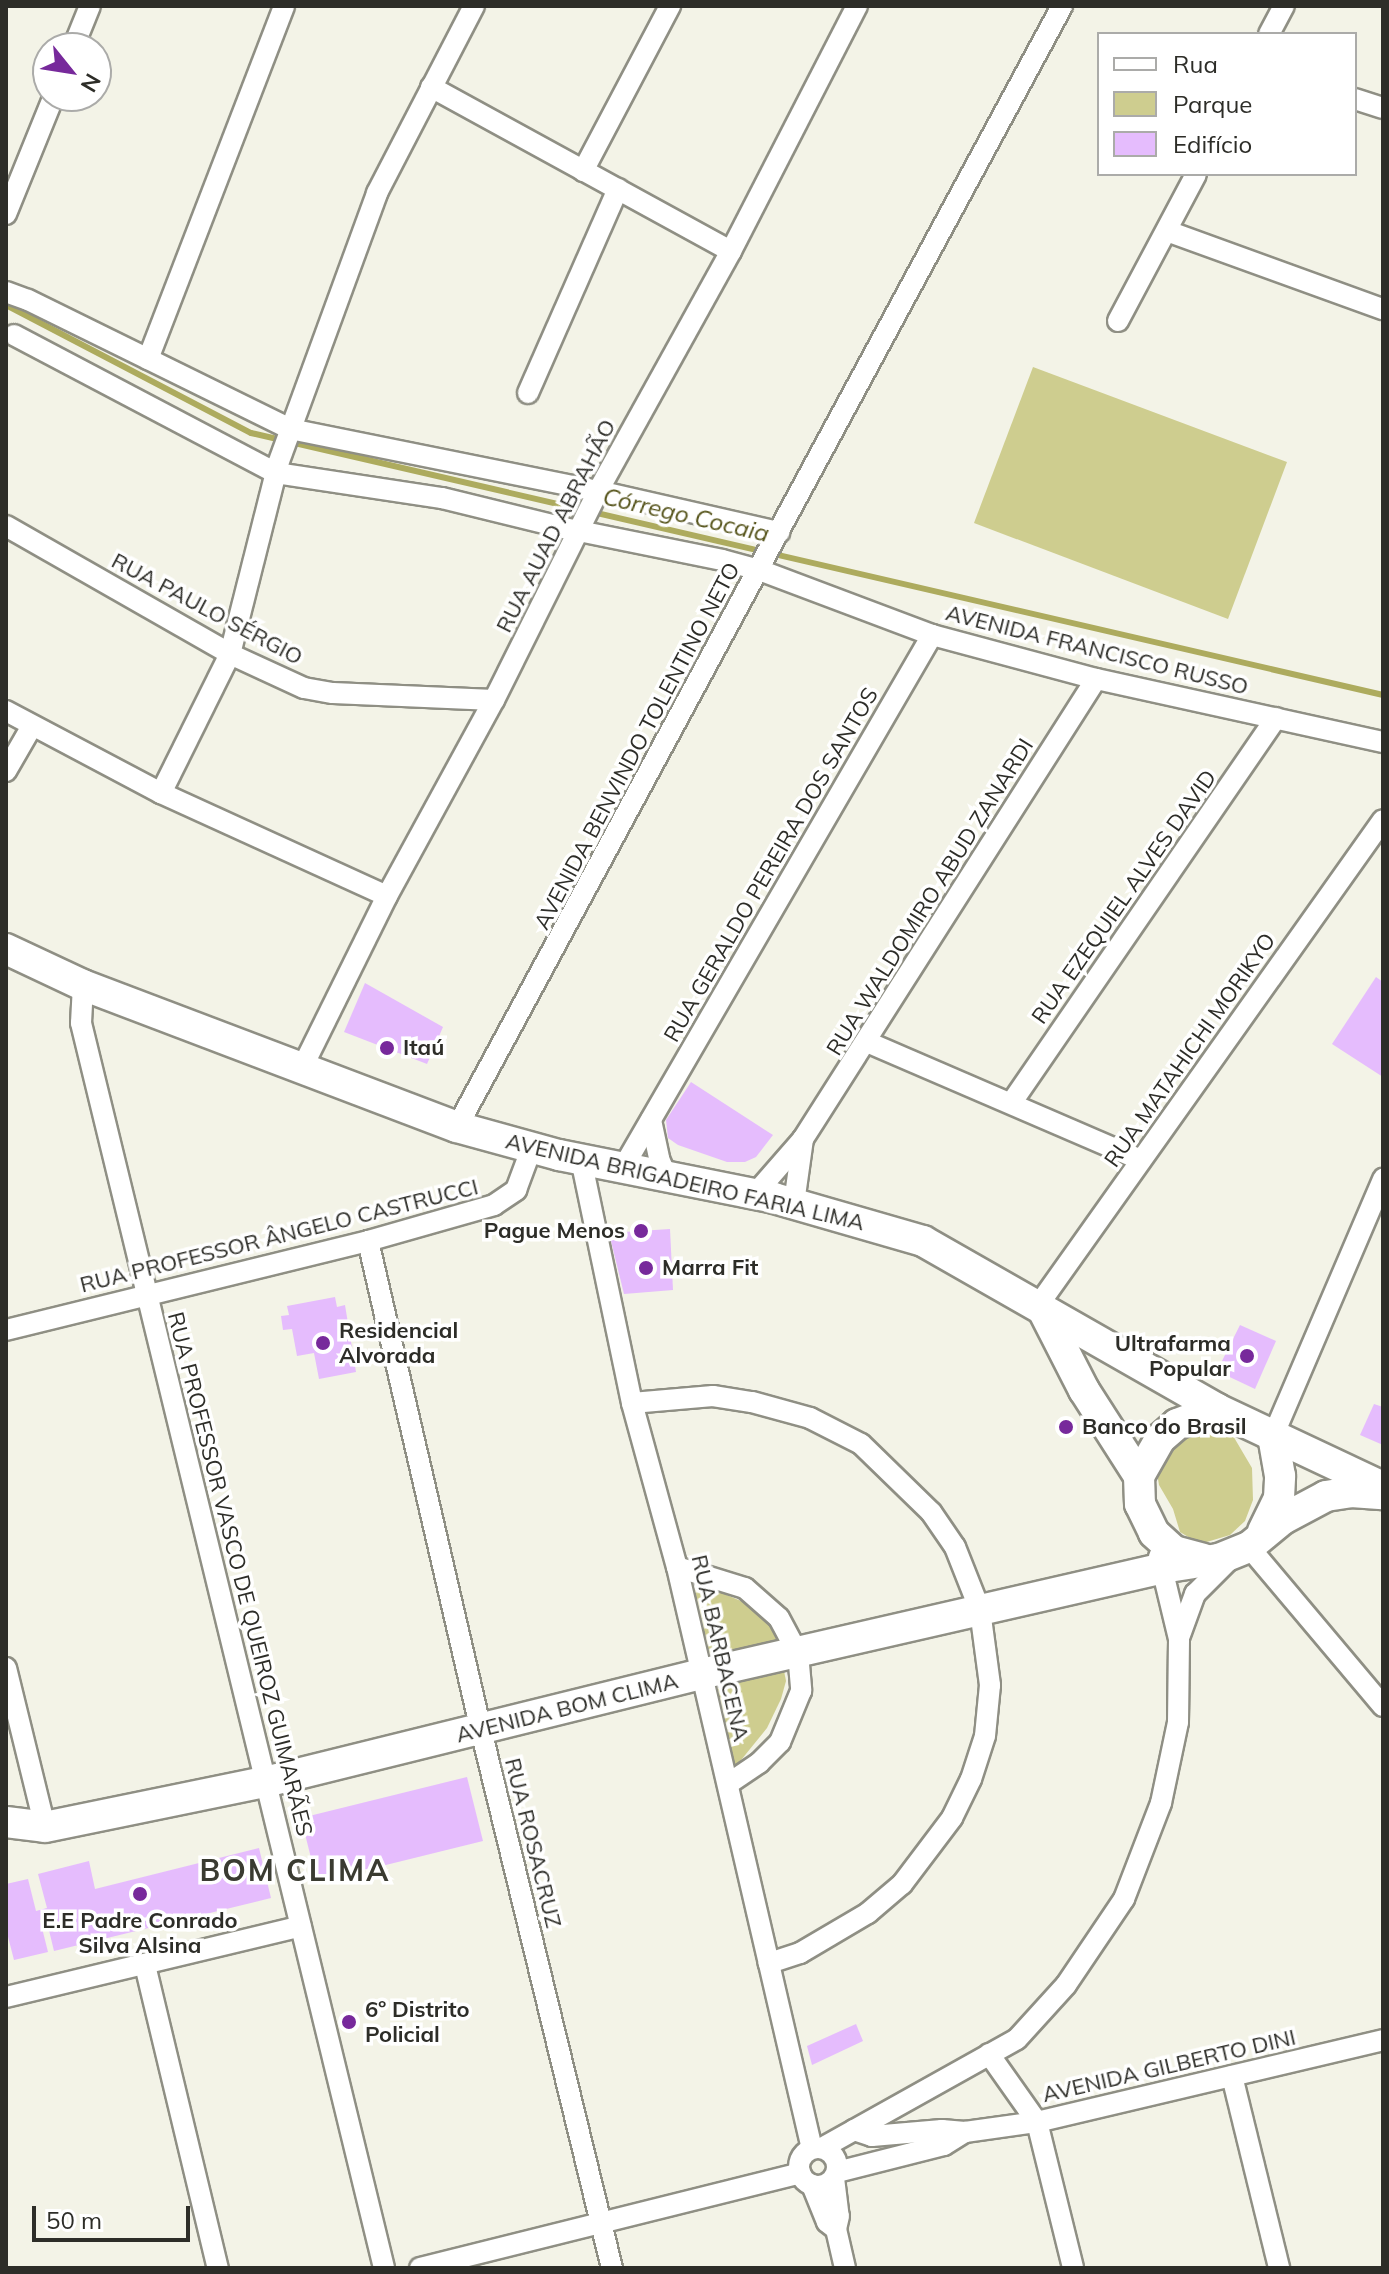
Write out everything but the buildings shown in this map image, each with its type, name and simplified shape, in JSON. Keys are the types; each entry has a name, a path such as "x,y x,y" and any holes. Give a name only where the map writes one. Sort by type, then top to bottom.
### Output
{"main road":[{"name":"AVENIDA BRIGADEIRO FARIA LIMA","path":"6,949 83,985 457,1127 581,1159 794,1203 923,1241 1217,1409 1383,1487"},
{"path":"1040,1308 1084,1390 1139,1476"},
{"path":"1203,1559 1174,1551 1154,1533 1140,1504 1139,1476 1154,1447 1177,1424 1217,1409"},
{"path":"1248,1546 1279,1498 1280,1476 1273,1436"},
{"name":"AVENIDA BOM CLIMA","path":"6,1822 45,1827 265,1782 701,1674 1203,1559 1248,1546 1303,1506 1326,1496 1351,1492 1383,1494"},
{"path":"1127,1577 1146,1554 1154,1533"}],"street":[{"path":"79,32 90,6"},
{"path":"148,359 284,6"},
{"path":"161,793 230,654 288,434 377,193 474,6"},
{"path":"583,171 670,6"},
{"name":"RUA AUAD ABRAHÃO","path":"301,1070 387,896 494,700 596,496 731,251 857,6"},
{"name":"AVENIDA BENVINDO TOLENTINO NETO","path":"457,1127 1062,6"},
{"path":"1270,32 1284,6"},
{"path":"431,87 731,251"},
{"path":"1357,100 1383,108"},
{"path":"6,214 47,112"},
{"path":"1118,321 1195,176"},
{"path":"528,393 618,189"},
{"path":"1167,231 1383,309"},
{"path":"6,292 148,359 288,434 777,536"},
{"name":"AVENIDA FRANCISCO RUSSO","path":"14,335 277,469 442,498 761,566 932,635 1096,679 1383,742"},
{"name":"RUA PAULO SÉRGIO","path":"6,526 230,654 319,692 494,700"},
{"name":"RUA GERALDO PEREIRA DOS SANTOS","path":"624,1166 932,635"},
{"name":"RUA WALDOMIRO ABUD ZANARDI","path":"755,1194 803,1139 1096,679"},
{"path":"6,711 161,793 387,896"},
{"name":"RUA EZEQUIEL ALVES DAVID","path":"1012,1102 1276,718"},
{"path":"6,771 32,726"},
{"name":"RUA MATAHICHI MORIKYO","path":"1040,1308 1141,1160 1383,820"},
{"name":"RUA PROFESSOR VASCO DE QUEIROZ GUIMARÃES","path":"83,985 81,1023 384,2268"},
{"path":"867,1042 1141,1160"},
{"path":"651,1120 659,1159 666,1175"},
{"name":"RUA WALDOMIRO ABUD ZANARDI","path":"794,1203 803,1139"},
{"name":"RUA PROFESSOR ÂNGELO CASTRUCCI","path":"6,1330 368,1241 507,1199 521,1182 532,1147"},
{"name":"RUA BARBACENA","path":"581,1159 632,1403 677,1567 769,1963 817,2149"},
{"path":"1273,1436 1383,1179"},
{"name":"RUA ROSACRUZ","path":"368,1241 481,1730 612,2268"},
{"path":"632,1403 713,1396 752,1402 810,1418 861,1444 931,1512 955,1547 980,1610 990,1685 985,1736 971,1779 952,1818 902,1884 868,1913 800,1953 769,1963"},
{"path":"836,2229 827,2222 806,2179 801,2159 1017,2039 1040,2017 1124,1899 1161,1803 1175,1736 1179,1639 1154,1533"},
{"path":"1179,1639 1195,1594 1248,1546 1383,1706"},
{"path":"677,1567 717,1576 745,1588 779,1618 798,1653 801,1691 780,1742 759,1763 728,1784"},
{"path":"6,1668 45,1827"},
{"path":"6,1997 301,1926"},
{"path":"145,1965 218,2268"},
{"name":"AVENIDA GILBERTO DINI","path":"854,2130 872,2136 942,2130 965,2132 1037,2122 1383,2040"},
{"path":"989,2054 1037,2122 1073,2268"},
{"path":"1232,2076 1279,2268"},
{"name":"AVENIDA GILBERTO DINI","path":"836,2175 944,2145 965,2132"},
{"path":"817,2149 833,2155 839,2216 836,2229 845,2268"},
{"path":"420,2268 601,2223 806,2179 824,2185 836,2175"}],"green space":[{"path":"1033,367 1287,462 1228,619 974,523"},
{"path":"1213,1426 1232,1434 1252,1468 1253,1500 1245,1521 1230,1535 1200,1544 1180,1532 1173,1509 1159,1485 1155,1461 1176,1437"},
{"path":"693,1590 722,1593 748,1604 764,1616 778,1640 786,1681 781,1699 767,1728 733,1770"}],"waterway":[{"name":"Córrego Cocaia","path":"6,305 251,433 1383,695"}],"place":[{"name":"Itaú","path":"387,1048"},
{"name":"Pague Menos","path":"641,1231"},
{"name":"Marra Fit","path":"646,1268"},
{"name":"Residencial Alvorada","path":"323,1343"},
{"name":"Ultrafarma Popular","path":"1247,1356"},
{"name":"Banco do Brasil","path":"1066,1427"},
{"name":"E.E Padre Conrado Silva Alsina","path":"140,1894"},
{"name":"6º Distrito Policial","path":"349,2022"}],"district":[{"name":"BOM CLIMA","path":"295,1870"}]}
